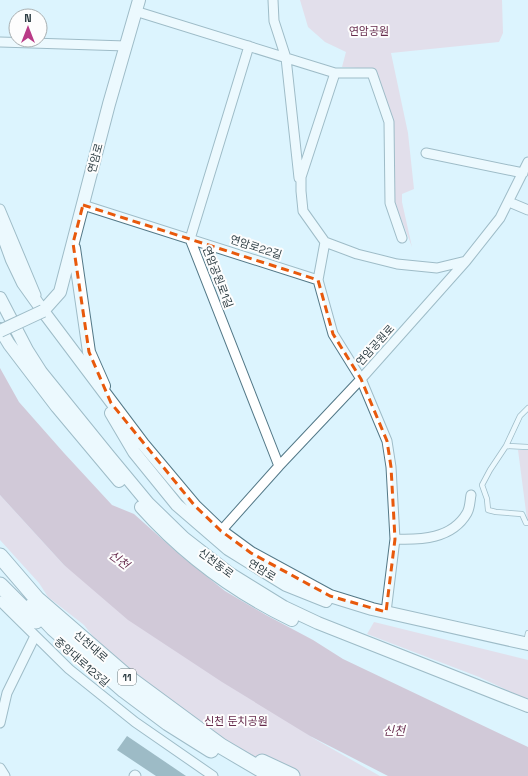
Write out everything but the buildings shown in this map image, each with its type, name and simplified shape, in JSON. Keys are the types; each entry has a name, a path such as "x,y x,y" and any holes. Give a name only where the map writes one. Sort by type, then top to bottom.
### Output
{"highway":[{"path":"0,546 48,597 89,636 125,683"},
{"name":"신천대로","path":"0,556 37,599 168,723 251,776"},
{"name":"신천대로","path":"0,572 54,628 125,683 231,752 272,776"},
{"path":"0,585 39,624 91,671 125,683"},
{"path":"231,752 269,764 292,776"}],"main road":[{"name":"연암로","path":"42,311 60,292 137,6"},
{"path":"0,227 12,260"},
{"path":"0,239 23,283 82,366 111,403"},
{"path":"73,243 89,352 111,403"},
{"name":"신천동로","path":"0,298 27,350 41,372 148,503 184,538 229,573 284,607 318,623 528,706"},
{"path":"0,330 42,311"},
{"name":"신천동로","path":"0,330 57,407 142,509 177,543 224,581 269,609 321,633 528,715"},
{"name":"연암로","path":"82,366 134,452 177,505 228,549 286,585 349,610 450,633 527,640"},
{"name":"연암로","path":"111,403 142,444 195,506 221,531 251,553 330,596 386,612 527,640"}],"street":[{"path":"273,0 274,21 286,58 302,211 325,242 357,254 397,264 437,268 466,261"},
{"path":"137,6 248,46 335,73 372,73 389,122 390,203 402,238"},
{"path":"0,42 126,46"},
{"name":"연암공원로1길","path":"248,46 190,239 279,466"},
{"path":"300,191 302,177 335,73"},
{"path":"426,153 523,173"},
{"name":"연암공원로","path":"221,531 279,466 361,379 466,261 500,218 528,162"},
{"path":"509,202 528,210"},
{"name":"연암로22길","path":"83,205 318,280"},
{"path":"0,209 42,311"},
{"path":"325,242 318,280 333,334 361,379 387,442 391,467 394,539 386,612"},
{"path":"394,539 417,540 437,536 454,529 467,512 471,495"},
{"name":"중앙대로123길","path":"0,601 70,669 134,722 213,776"},
{"path":"0,723 4,693 35,636"},
{"path":"0,768 5,776"}],"lane":[{"path":"528,408 520,416 506,446 482,485 486,494 488,510 522,514 526,523 528,523"},
{"path":"506,446 528,447"}],"highlighted area":[{"path":"83,205 318,280 333,334 361,379 387,441 391,467 395,539 386,612 330,596 251,553 221,531 195,506 111,403 89,352 73,243"}],"green space":[{"name":"연암공원","path":"300,0 502,0 503,33 499,42 391,53 408,133 414,189 402,194 402,202 412,247 395,203 394,125 376,69 342,67 346,52 325,42 308,27"},
{"path":"518,450 528,450 528,527"},
{"name":"신천 둔치공원","path":"0,495 64,565 313,738 380,776 278,776 216,740 113,662 84,625 48,597 39,583 0,540"},
{"path":"374,622 528,660 528,700 479,677 367,634"}],"water":[{"name":"신천","path":"0,368 19,402 112,505 134,514 180,555 225,591 266,615 313,640 343,659 528,747 528,776 388,776 310,736 222,682 128,620 64,565 0,495"}]}
